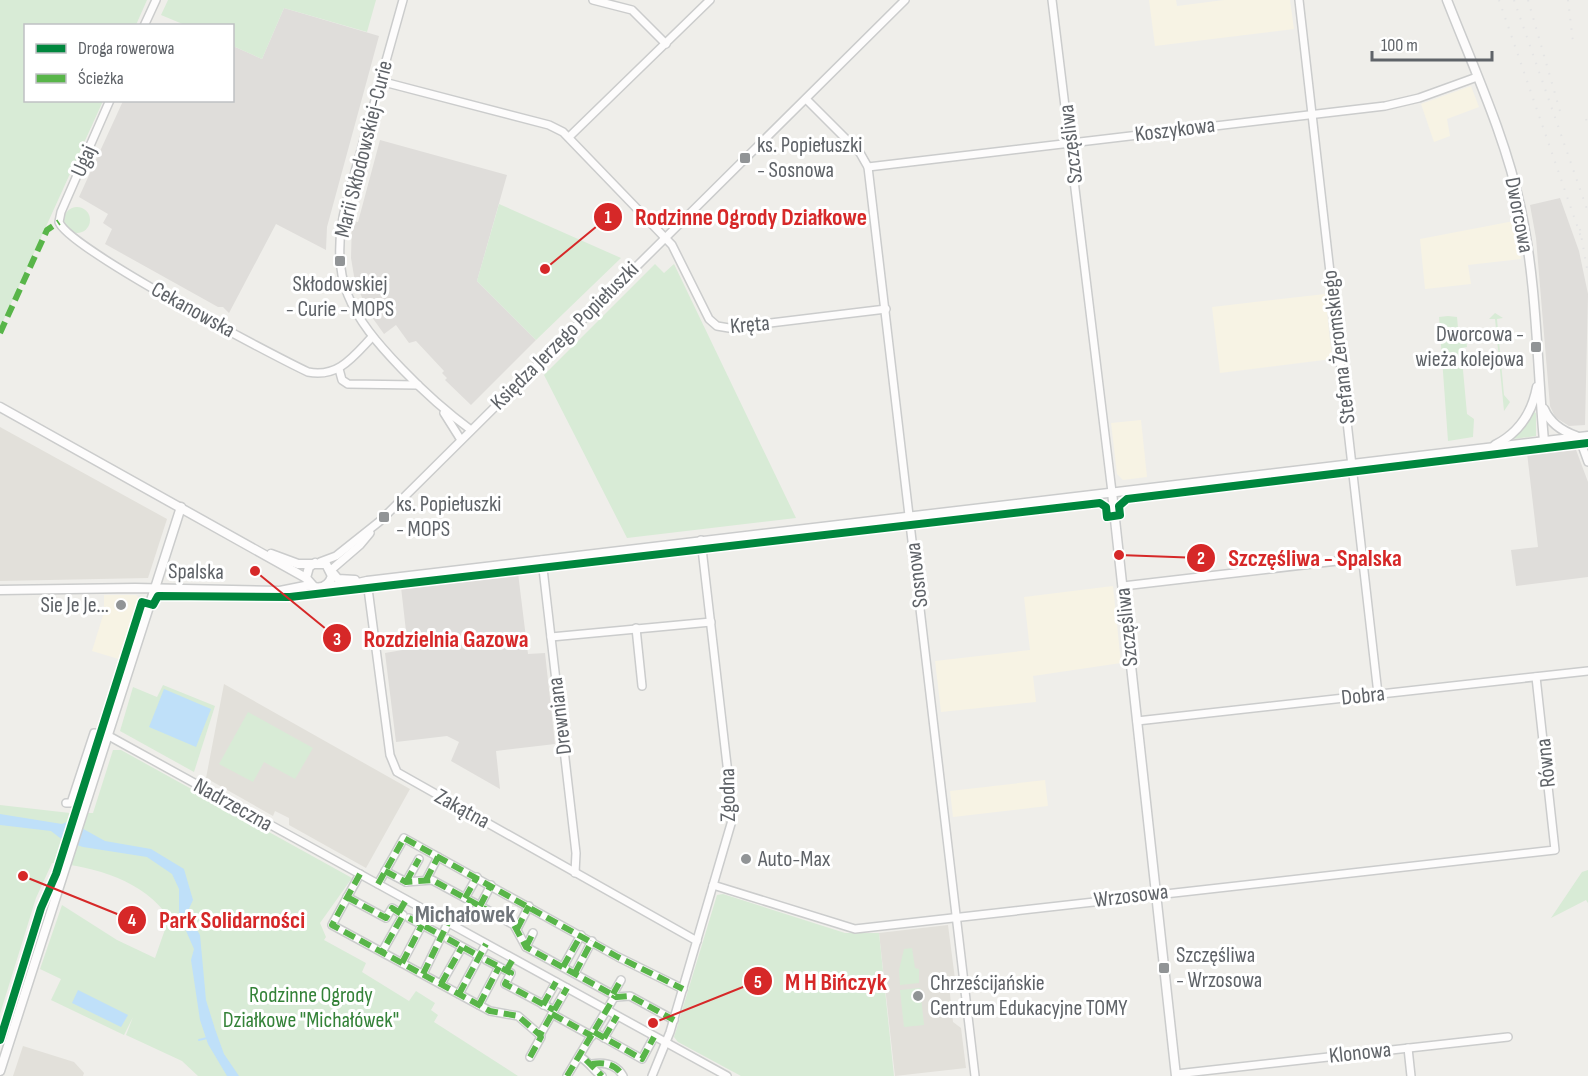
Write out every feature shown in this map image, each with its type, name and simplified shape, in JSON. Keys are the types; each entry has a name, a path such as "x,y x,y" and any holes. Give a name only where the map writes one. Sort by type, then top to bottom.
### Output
{"street":[{"path":"145,24 156,0"},
{"name":"Marii Skłodowskiej-Curie","path":"403,0 346,204 339,238 340,261 348,296 372,337 441,408 471,430"},
{"path":"593,0 632,10 666,44"},
{"path":"568,137 710,0"},
{"name":"Księdza Jerzego Popiełuszki","path":"331,571 360,545 380,521 471,430 905,0"},
{"name":"Szczęśliwa","path":"1052,0 1123,586 1176,1075"},
{"name":"Stefana Żeromskiego","path":"1299,0 1378,694"},
{"name":"Dworcowa","path":"1447,0 1506,152 1521,211 1531,278 1544,441"},
{"name":"Koszykowa","path":"868,167 1403,102 1478,77"},
{"name":"Kręta","path":"380,81 549,125 568,137 672,245 709,319 720,327 729,328 886,309"},
{"name":"Sosnowa","path":"806,99 860,153 868,167 975,1076"},
{"name":"Ugaj","path":"59,222 61,212 109,102"},
{"name":"Cekanowska","path":"59,222 67,235 121,270 298,367 319,374 339,369"},
{"path":"372,337 339,369 342,380 348,384 418,385"},
{"path":"1488,448 1510,436 1525,419 1539,378"},
{"path":"1541,400 1554,424 1564,432 1584,436"},
{"path":"0,408 181,507 322,588 329,584 340,586 701,540 1584,436"},
{"name":"Marii Skłodowskiej-Curie","path":"441,408 461,440"},
{"path":"1584,436 1588,462"},
{"path":"0,1071 181,507"},
{"name":"Księdza Jerzego Popiełuszki","path":"317,562 336,556 380,521"},
{"name":"Zgodna","path":"652,1076 674,1020 733,817 701,540"},
{"path":"248,545 289,561 317,562 343,580 368,581"},
{"path":"1123,586 1363,558"},
{"name":"Drewniana","path":"542,560 576,853 575,873"},
{"path":"308,581 309,567 317,562"},
{"path":"329,584 331,571"},
{"name":"Spalska","path":"0,590 280,591 308,581"},
{"name":"Zakątna","path":"368,581 390,755 397,772 697,941"},
{"path":"551,637 711,622"},
{"path":"636,628 642,686"},
{"name":"Dobra","path":"1137,721 1588,671"},
{"name":"Równa","path":"1536,677 1555,850"},
{"path":"66,803 71,803 94,733 107,735"},
{"name":"Nadrzeczna","path":"107,735 727,1076"},
{"path":"378,884 404,838 682,989"},
{"name":"Wrzosowa","path":"713,885 848,928 1555,850"},
{"path":"426,880 438,856"},
{"path":"406,882 419,859"},
{"path":"386,871 406,882 432,880 517,929 526,947 614,995 630,996 674,1020"},
{"path":"360,874 332,925 490,1011 518,1016 540,1035"},
{"path":"465,898 477,877"},
{"path":"480,906 491,885"},
{"path":"347,897 386,918 392,908 403,915 382,952"},
{"path":"399,912 406,900"},
{"path":"517,929 529,906"},
{"path":"409,918 511,973 505,984 642,1059 654,1037"},
{"path":"423,974 444,937 448,923"},
{"path":"402,963 422,925"},
{"path":"526,947 533,933"},
{"path":"563,967 580,935"},
{"path":"575,974 592,941"},
{"path":"459,994 483,958 486,944"},
{"path":"441,984 462,947"},
{"path":"478,1005 503,969 513,959"},
{"path":"567,1076 593,1034 621,980"},
{"path":"543,1005 556,982"},
{"path":"530,1056 567,988"},
{"path":"604,1038 617,1016"},
{"name":"Klonowa","path":"1176,1075 1508,1037"},
{"path":"1408,1047 1412,1076"},
{"path":"580,1057 592,1064 597,1073 602,1076"},
{"path":"592,1064 605,1062 620,1071 623,1076"}],"shaded area":[{"path":"1149,0 1176,0 1177,6 1224,0 1290,0 1294,29 1155,46"},
{"path":"284,8 379,36 327,227 326,250 276,224 229,313 223,307 218,307 105,244 112,229 103,223 108,214 79,197 123,102 234,102 234,46 262,59"},
{"path":"1471,86 1479,107 1447,119 1450,136 1434,142 1421,104"},
{"path":"380,140 507,175 477,281 536,340 471,405 445,380 447,378 442,373 444,371 416,341 409,343 396,325 384,334 369,313 355,282 351,258 352,221 358,222"},
{"path":"1560,198 1579,251 1588,294 1585,425 1569,426 1555,417 1550,406 1536,238 1530,205"},
{"path":"1514,221 1521,259 1468,265 1471,284 1425,289 1420,239"},
{"path":"1325,294 1332,359 1220,373 1212,307"},
{"path":"1141,420 1147,477 1123,480 1117,474 1111,423"},
{"path":"0,427 167,519 148,578 0,581"},
{"path":"1575,447 1588,482 1588,577 1516,586 1511,550 1538,547 1527,453"},
{"path":"518,573 528,654 545,653 555,744 496,751 500,789 451,761 459,742 447,736 396,742 385,653 408,649 401,587"},
{"path":"1113,586 1121,663 1033,676 1036,702 941,712 935,661 1030,650 1024,597"},
{"path":"104,595 136,595 140,599 122,660 92,651 104,612"},
{"path":"224,684 410,789 366,868 289,825 289,818 275,811 273,816 206,778"},
{"path":"1045,780 1048,806 953,817 950,791"},
{"name":"Chrześcijańskie Centrum Edukacyjne TOMY","path":"948,925 955,979 949,985 953,1022 961,1028 966,1068 895,1076 879,933"},
{"path":"23,1046 74,1062 84,1073 83,1076 13,1076"}],"green space":[{"path":"0,0 147,0 136,24 24,24 24,102 103,102 0,328"},
{"path":"168,0 376,0 367,32 284,8 262,59 234,46 234,24 183,24 161,15"},
{"path":"499,204 621,258 536,340 477,281"},
{"path":"77,207 86,211 90,220 86,229 77,233 68,229 64,220 68,211"},
{"path":"655,264 664,273 674,264 796,518 627,538 544,375"},
{"path":"1495,313 1503,318 1497,319 1504,395 1510,402 1504,411 1495,319 1489,319"},
{"path":"1439,317 1457,317 1459,339 1466,339 1467,347 1461,348 1467,414 1474,419 1473,437 1448,441"},
{"path":"1532,411 1536,413 1536,436 1514,439"},
{"path":"163,685 215,706 194,772 120,731 133,687 157,697"},
{"path":"248,712 313,748 295,779 264,762 253,782 219,764"},
{"name":"Rodzinne Ogrody Działkowe \"Michałówek\"","path":"113,750 121,750 352,878 320,923 326,937 324,940 366,963 362,972 409,1001 416,991 435,1003 431,1010 438,1015 434,1022 518,1076 198,1076 182,1061 126,1035 133,1017 124,1035 51,1000 61,979 40,969 62,905 117,940 155,958 169,918 159,905 133,885 101,872 52,863 36,898 0,1014 0,805 70,813 93,813"},
{"path":"1588,870 1588,903 1586,900 1551,918 1582,872"},
{"path":"723,894 845,933 879,933 894,1076 741,1076 678,1042 674,1037 717,895"},
{"path":"912,948 915,968 919,969 919,983 900,985 899,970 904,949"},
{"path":"920,988 924,1025 904,1027 900,990"}],"water":[{"path":"164,689 211,709 196,747 149,727"},
{"path":"0,814 62,824 69,821 105,841 151,849 184,869 193,900 187,913 200,935 206,1000 224,1054 239,1076 227,1076 208,1044 200,1020 191,960 194,949 179,915 179,889 172,874 147,857 83,847 64,841 51,831 0,825"},
{"path":"78,990 128,1015 121,1027 72,1003"}],"waterway":[{"path":"199,1040 207,1038"}],"railway":[{"path":"1499,0 1581,237"},
{"path":"1514,0 1588,212"},
{"path":"1528,0 1560,111"},
{"path":"1568,0 1573,42"},
{"path":"1586,119 1588,124"},
{"path":"1580,229 1588,274"}],"marked path":[{"path":"0,333 47,230 59,222"},
{"path":"378,884 404,838 618,957 683,989"},
{"path":"426,880 438,857"},
{"path":"406,882 419,859"},
{"path":"385,871 406,882 432,880 514,925 526,947 617,997 630,996 674,1020"},
{"path":"360,874 332,925 490,1011 518,1016 540,1035 567,988"},
{"path":"465,898 477,877"},
{"path":"480,906 491,885"},
{"path":"347,897 386,918 392,908 403,915 382,952"},
{"path":"399,912 406,900"},
{"path":"517,929 529,906"},
{"path":"409,918 441,935"},
{"path":"423,974 448,923"},
{"path":"402,963 422,925"},
{"path":"526,947 533,933"},
{"path":"563,967 581,935"},
{"path":"448,939 479,956"},
{"path":"575,973 592,941"},
{"path":"459,994 486,944"},
{"path":"441,984 462,947"},
{"path":"506,971 513,959"},
{"path":"486,960 511,973 505,984 554,1010"},
{"path":"479,1005 499,967"},
{"path":"613,994 621,980"},
{"path":"543,1005 556,982"},
{"path":"567,1076 615,996"},
{"path":"552,1014 592,1036"},
{"path":"604,1038 617,1016"},
{"path":"594,1032 642,1059 654,1037"},
{"path":"530,1057 540,1035"},
{"path":"586,1060 602,1076"},
{"path":"592,1064 609,1065 623,1076"}],"cycle path":[{"path":"0,1040 41,908 56,874 142,602 153,605 158,596 290,597 1100,503 1106,507 1107,517 1120,515 1119,506 1127,499 1588,443"}],"place":[{"name":"ks. Popiełuszki - Sosnowa","path":"745,158"},
{"name":"Skłodowskiej - Curie - MOPS","path":"340,261"},
{"name":"Rodzinne Ogrody Działkowe","path":"545,269"},
{"name":"Dworcowa - wieża kolejowa","path":"1536,347"},
{"name":"ks. Popiełuszki - MOPS","path":"384,517"},
{"name":"Szczęśliwa - Spalska","path":"1119,555"},
{"name":"Rozdzielnia Gazowa","path":"255,571"},
{"name":"Sie Je Je...","path":"121,605"},
{"name":"Auto-Max","path":"746,859"},
{"name":"Park Solidarności","path":"23,876"},
{"name":"Szczęśliwa - Wrzosowa","path":"1164,968"},
{"name":"Chrześcijańskie Centrum Edukacyjne TOMY","path":"918,996"},
{"name":"M H Bińczyk","path":"653,1023"}],"district":[{"name":"Michałowek","path":"465,914"}]}
